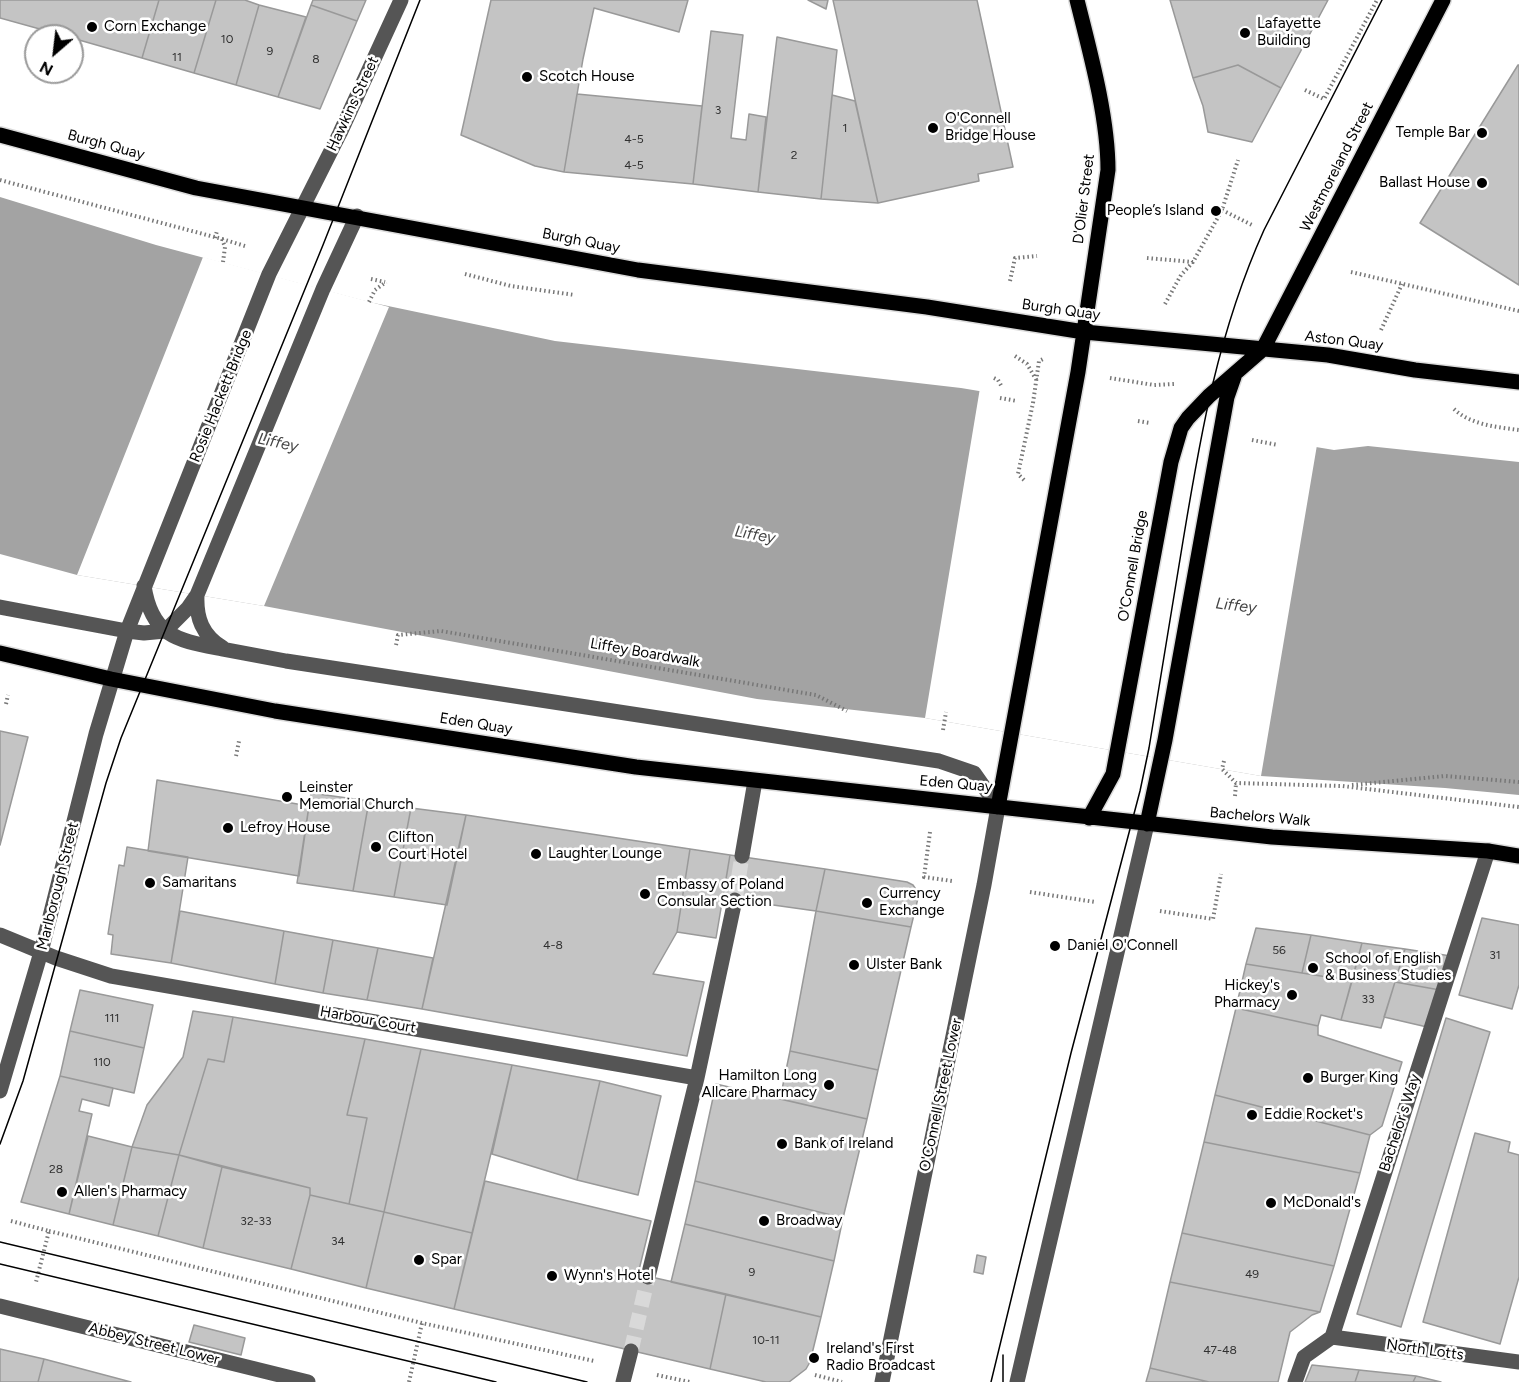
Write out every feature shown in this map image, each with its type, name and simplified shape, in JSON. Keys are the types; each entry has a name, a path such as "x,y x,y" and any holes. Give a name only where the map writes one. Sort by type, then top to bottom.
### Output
{"main road":[{"name":"D'Olier Street","path":"1077,0 1091,58 1108,149 1108,170 1084,333"},
{"name":"Westmoreland Street","path":"1263,349 1443,0"},
{"name":"Burgh Quay","path":"0,135 196,188 357,216 638,270 927,307 1084,333 1163,339"},
{"path":"998,807 1084,333"},
{"name":"Aston Quay","path":"1163,339 1328,355 1415,370 1519,382"},
{"name":"O'Connell Bridge","path":"1089,818 1113,774 1171,462 1181,428 1209,396 1263,349"},
{"path":"1147,824 1162,759 1227,397 1234,376"},
{"name":"Eden Quay","path":"0,653 111,679 275,711 636,767 998,807"},
{"name":"Bachelors Walk","path":"998,807 1272,837 1488,851 1519,856"}],"street":[{"name":"Hawkins Street","path":"304,208 401,0"},
{"name":"Rosie Hackett Bridge","path":"111,679 144,586 269,274 304,208"},
{"path":"144,586 149,610 165,631 188,608 197,595 323,289 357,216"},
{"path":"197,595 197,614 204,632 226,650"},
{"name":"Eden Quay","path":"0,607 127,631 144,633 165,631 179,640 286,661 939,761 974,772 998,807"},
{"name":"Marlborough Street","path":"0,1091 41,952 111,679"},
{"path":"742,856 755,781"},
{"name":"O'Connell Street Lower","path":"882,1382 998,807"},
{"path":"1017,1382 1147,824"},
{"name":"Bachelor's Way","path":"1332,1337 1488,851"},
{"path":"648,1277 697,1078 735,900"},
{"name":"Harbour Court","path":"0,935 111,976 697,1078"},
{"name":"Abbey Street Lower","path":"0,1306 308,1382"},
{"path":"1295,1382 1304,1356 1332,1337"},
{"name":"North Lotts","path":"1332,1337 1519,1362"},
{"path":"625,1375 631,1351"}],"path":[{"path":"1305,90 1324,99 1377,0"},
{"path":"1165,304 1222,210 1238,160"},
{"path":"0,180 255,249"},
{"path":"1222,210 1254,226"},
{"path":"215,237 216,231"},
{"path":"222,239 225,247 223,262"},
{"path":"1010,281 1015,258 1037,256"},
{"path":"1147,258 1193,261"},
{"path":"1351,272 1519,311"},
{"path":"369,302 375,290 386,282 371,279"},
{"path":"1379,335 1402,284"},
{"path":"1012,354 1027,364 1037,382 1035,392"},
{"path":"1078,372 1154,385"},
{"path":"994,378 1002,387"},
{"path":"1000,398 1017,401"},
{"path":"1245,439 1278,445"},
{"name":"Liffey Boardwalk","path":"393,654 398,635 441,631 816,695 857,716"},
{"path":"6,704 8,695"},
{"path":"236,756 239,741"},
{"path":"1224,761 1222,769 1236,783 1342,786 1519,807"},
{"path":"1342,786 1445,776 1519,782"},
{"path":"1234,796 1236,783"},
{"path":"930,829 924,877 962,882"},
{"path":"1150,910 1213,920 1221,874"},
{"path":"1029,892 1099,902"},
{"path":"11,1221 625,1375 690,1382"},
{"path":"33,1293 49,1231"},
{"path":"409,1382 422,1323"},
{"path":"814,1375 842,1382"}],"water":[{"name":"Liffey","path":"0,197 156,245 369,302 555,341 961,388 1334,450 1368,446 1519,462 1519,795 1261,776 925,718 757,699 264,606 77,575 0,554"}],"pier":[{"path":"203,257 389,307 264,606 77,575"},
{"path":"980,388 1317,445 1261,776 925,718"}],"building":[{"name":"Corn Exchange","path":"0,0 159,0 142,58 84,41 84,24 24,25 0,18"},
{"path":"159,0 216,0 194,73 142,58"},
{"path":"216,0 245,0 259,5 236,85 194,73"},
{"path":"313,0 366,0 357,21 311,5"},
{"name":"Scotch House","path":"491,0 688,0 679,32 594,8 564,172 535,166 461,135"},
{"path":"808,0 828,0 826,9"},
{"name":"O'Connell Bridge House","path":"833,0 977,0 1013,167 978,174 979,181 878,203"},
{"name":"Lafayette Building","path":"1170,0 1328,0 1281,88 1238,65 1193,78"},
{"path":"259,5 306,17 278,97 236,85"},
{"path":"311,5 357,21 320,109 278,97"},
{"path":"711,31 743,35 731,138 746,140 749,114 766,117 758,192 693,184"},
{"path":"777,37 837,50 821,199 758,192"},
{"name":"Lafayette Building","path":"1238,65 1281,88 1252,142 1208,132 1203,106 1193,78"},
{"name":"Ballast House","path":"1519,65 1519,285 1420,223"},
{"path":"577,94 702,106 693,184 564,172"},
{"path":"832,95 855,101 878,203 821,199"},
{"path":"0,731 28,737 0,845"},
{"name":"Lefroy House","path":"157,780 309,806 299,876 148,851"},
{"path":"311,793 369,801 353,891 297,883"},
{"path":"369,801 411,808 394,897 353,891"},
{"path":"411,808 466,815 447,905 394,897"},
{"path":"466,815 690,849 677,932 653,974 704,982 687,1056 422,1009"},
{"path":"127,847 188,857 171,963 111,954 113,935 108,934 119,865 124,866"},
{"path":"690,849 730,855 716,938 677,932"},
{"path":"730,855 825,869 816,911 723,898"},
{"name":"Currency Exchange","path":"825,869 907,882 913,885 919,894 911,927 816,911"},
{"path":"180,911 284,931 275,984 171,963"},
{"name":"Ulster Bank","path":"816,911 911,927 878,1070 790,1051"},
{"path":"1482,918 1519,925 1519,985 1512,1009 1459,995"},
{"path":"1256,928 1311,935 1302,973 1246,964"},
{"path":"284,931 333,940 323,993 275,984"},
{"path":"1311,935 1362,943 1352,981 1302,973"},
{"path":"333,940 378,948 367,1000 323,993"},
{"path":"1362,943 1405,949 1381,1028 1341,1020"},
{"path":"378,948 433,958 422,1009 367,1000"},
{"path":"1405,949 1451,956 1440,990 1395,982"},
{"path":"1246,964 1352,981 1341,1020 1321,1015 1318,1026 1236,1008"},
{"path":"1395,982 1440,990 1427,1027 1384,1017"},
{"path":"80,990 153,1005 144,1048 70,1031"},
{"name":"Burger King","path":"1236,1008 1318,1026 1318,1035 1402,1062 1382,1126 1370,1135 1215,1095"},
{"path":"193,1011 233,1017 224,1062 208,1059 179,1155 132,1147 147,1105 183,1057"},
{"path":"233,1017 365,1039 347,1115 367,1118 349,1204 310,1195 310,1188 179,1155 208,1059 224,1062"},
{"path":"1446,1018 1490,1032 1401,1327 1357,1314"},
{"path":"70,1031 144,1048 134,1093 60,1076"},
{"path":"365,1039 421,1049 384,1212 349,1204 367,1118 347,1115"},
{"path":"421,1049 512,1065 472,1233 384,1212"},
{"name":"Hamilton Long Allcare Pharmacy","path":"790,1051 878,1070 867,1119 780,1099"},
{"path":"512,1065 600,1081 577,1180 492,1154"},
{"path":"60,1076 113,1088 109,1106 82,1099 79,1111 92,1114 69,1214 21,1202"},
{"path":"600,1081 661,1096 638,1195 577,1180"},
{"name":"Bank of Ireland","path":"716,1084 867,1119 843,1218 695,1181"},
{"name":"Eddie Rocket's","path":"1215,1095 1370,1135 1360,1173 1204,1142"},
{"path":"1475,1133 1510,1142 1508,1152 1519,1155 1519,1277 1500,1344 1423,1322"},
{"path":"88,1136 132,1147 113,1225 69,1214"},
{"name":"McDonald's","path":"1204,1142 1360,1173 1334,1266 1182,1233"},
{"path":"132,1147 179,1155 158,1236 113,1225"},
{"path":"179,1155 222,1167 203,1248 158,1236"},
{"path":"222,1167 310,1188 291,1269 203,1248"},
{"name":"Wynn's Hotel","path":"485,1181 651,1221 638,1274 726,1294 710,1369 454,1309"},
{"name":"Broadway","path":"695,1181 843,1218 834,1261 685,1224"},
{"path":"310,1195 384,1212 366,1288 291,1269"},
{"name":"Spar","path":"384,1212 472,1233 454,1309 366,1288"},
{"path":"685,1224 834,1261 821,1317 671,1282"},
{"path":"1182,1233 1334,1266 1320,1312 1170,1282"},
{"path":"977,1255 986,1257 983,1274 974,1272"},
{"path":"1170,1282 1320,1312 1312,1315 1290,1332 1278,1382 1209,1382 1150,1368"},
{"path":"726,1294 821,1317 810,1362 806,1369 789,1382 766,1382 710,1369"},
{"path":"194,1325 245,1338 241,1355 189,1342"},
{"path":"0,1349 44,1359 38,1382 0,1382"},
{"path":"44,1359 82,1369 131,1382 38,1382"},
{"path":"1312,1365 1359,1370 1355,1382 1305,1382"},
{"path":"1150,1368 1209,1382 1146,1382"},
{"path":"1359,1370 1416,1376 1413,1382 1355,1382"},
{"path":"1416,1376 1441,1382 1413,1382"}],"tunnel":[{"path":"735,900 742,856"},
{"path":"631,1351 648,1277"}],"tram line":[{"path":"0,1144 23,1081 106,783 121,738 323,245 420,0"},
{"path":"991,1382 1071,1053 1140,791 1204,422 1223,344 1234,306 1264,230 1382,0"},
{"path":"0,1242 587,1382"},
{"path":"0,1264 496,1382"},
{"path":"1003,1355 1003,1382"}],"place":[{"name":"Corn Exchange","path":"92,27"},
{"name":"Lafayette Building","path":"1245,33"},
{"name":"Scotch House","path":"527,77"},
{"name":"O'Connell Bridge House","path":"933,128"},
{"name":"Temple Bar","path":"1482,133"},
{"name":"Ballast House","path":"1482,183"},
{"name":"People’s Island","path":"1216,211"},
{"name":"Leinster Memorial Church","path":"287,797"},
{"name":"Lefroy House","path":"228,828"},
{"name":"Clifton Court Hotel","path":"376,847"},
{"name":"Laughter Lounge","path":"536,854"},
{"name":"Samaritans","path":"150,883"},
{"name":"Embassy of Poland Consular Section","path":"645,894"},
{"name":"Currency Exchange","path":"867,903"},
{"name":"Daniel O'Connell","path":"1055,946"},
{"name":"Ulster Bank","path":"854,965"},
{"name":"School of English & Business Studies","path":"1313,968"},
{"name":"Hickey's Pharmacy","path":"1292,995"},
{"name":"Burger King","path":"1308,1078"},
{"name":"Hamilton Long Allcare Pharmacy","path":"829,1085"},
{"name":"Eddie Rocket's","path":"1252,1115"},
{"name":"Bank of Ireland","path":"782,1144"},
{"name":"Allen's Pharmacy","path":"62,1192"},
{"name":"McDonald's","path":"1271,1203"},
{"name":"Broadway","path":"764,1221"},
{"name":"Spar","path":"419,1260"},
{"name":"Wynn's Hotel","path":"552,1276"},
{"name":"Ireland's First Radio Broadcast","path":"814,1358"}]}
